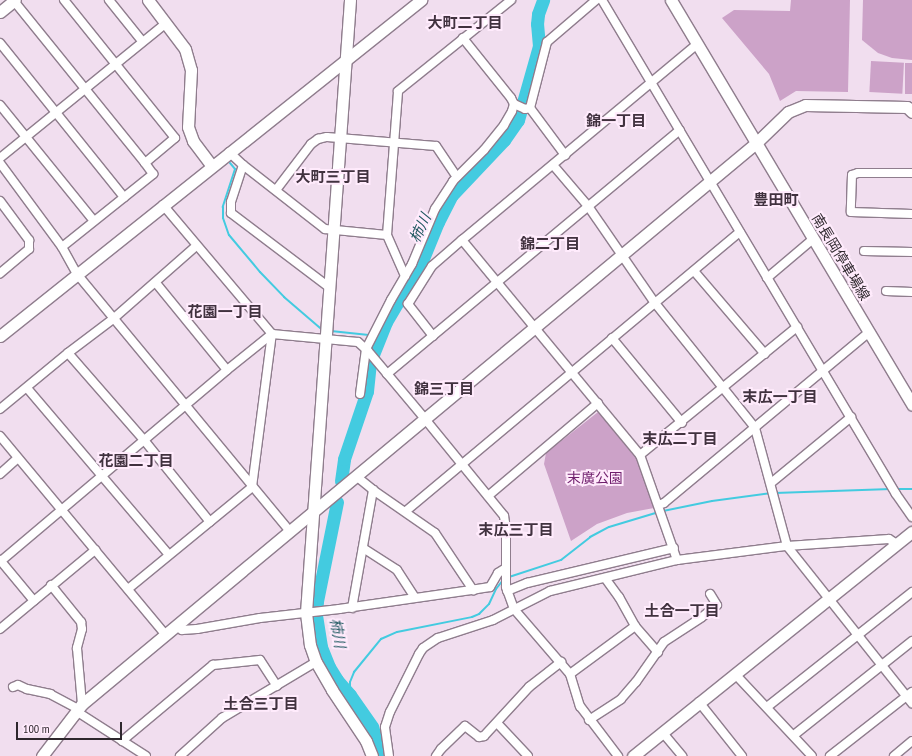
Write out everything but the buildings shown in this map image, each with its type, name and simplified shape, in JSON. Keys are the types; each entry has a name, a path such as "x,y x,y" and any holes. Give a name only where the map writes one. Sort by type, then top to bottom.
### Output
{"street":[{"path":"1,9 15,0 153,174 62,248"},
{"path":"64,0 175,138 145,163"},
{"path":"109,0 142,42"},
{"path":"148,0 185,49 190,64 191,82 187,121 190,134 198,148 212,166"},
{"path":"350,0 312,512 313,612 310,645 316,662 332,690 366,741 372,756"},
{"path":"0,336 421,0"},
{"path":"405,276 387,234 393,142 400,88 511,0"},
{"path":"528,108 547,42 596,0"},
{"path":"602,0 851,416 896,494 912,517"},
{"name":"南長岡停車場線","path":"671,0 912,405"},
{"path":"0,158 166,23"},
{"path":"463,38 515,105 528,108 565,155"},
{"path":"0,42 124,198"},
{"path":"432,336 408,304 432,266 697,44"},
{"path":"0,105 94,221"},
{"path":"360,394 367,350 412,264 435,209 457,177 484,150 504,125 515,105"},
{"path":"42,756 79,708 289,530 425,419 756,143 788,112 801,106 907,107 912,112"},
{"path":"387,374 680,130"},
{"path":"276,190 311,144 318,140 327,138 436,146 457,177"},
{"path":"229,152 243,165 325,229 387,234"},
{"path":"0,163 62,248 77,274 289,530"},
{"path":"243,165 231,202 231,213 329,287"},
{"path":"553,165 588,206 655,304 756,428 787,546 882,665 909,694 912,703"},
{"path":"912,173 858,173 852,175 851,212 912,214"},
{"path":"128,589 252,486 272,334 196,246 163,205"},
{"path":"0,273 29,249 29,240 2,207"},
{"path":"406,512 461,464 740,232"},
{"path":"768,278 813,239"},
{"path":"462,240 496,283 535,327 640,455 677,560"},
{"path":"0,409 68,353 113,319 156,283 196,246"},
{"path":"864,251 912,252"},
{"path":"694,271 765,354"},
{"path":"156,283 227,370"},
{"path":"886,291 912,292"},
{"path":"640,455 682,423 797,327"},
{"path":"658,506 664,503 756,428 869,332"},
{"path":"34,601 0,560 272,334 358,342 375,359 504,516 506,529 507,589 514,609 570,674 580,706 618,756"},
{"path":"612,338 682,423"},
{"path":"68,353 144,440 210,522"},
{"path":"27,388 103,475 169,555"},
{"path":"488,496 598,403"},
{"path":"772,486 851,416"},
{"path":"0,436 165,634"},
{"path":"0,474 18,458"},
{"path":"356,476 373,490 436,533 473,590"},
{"path":"352,608 373,490"},
{"path":"633,756 912,532"},
{"path":"389,756 385,727 407,677 423,648 438,638 488,622 550,591 677,560 787,546 889,539 897,544"},
{"path":"363,548 396,570 415,598"},
{"path":"507,589 674,548"},
{"path":"0,629 95,550"},
{"path":"176,626 182,630 197,629 473,590 490,587 498,573 506,571"},
{"path":"604,578 619,597 635,626 658,652"},
{"path":"52,585 81,622 82,628 77,648 79,708"},
{"path":"767,707 912,592"},
{"path":"590,720 621,699 636,682 664,642 702,617 717,605 710,594"},
{"path":"570,674 635,626"},
{"path":"794,735 912,641"},
{"path":"122,741 212,665 260,660 277,686"},
{"path":"180,756 222,718 316,662"},
{"path":"436,756 441,749 465,726 479,737 484,736 497,724 514,702 561,662"},
{"path":"736,674 812,756"},
{"path":"13,686 18,685 27,690 50,694 79,708 122,741 146,756"},
{"path":"830,756 909,694"},
{"path":"699,702 742,756"},
{"path":"497,724 528,756"},
{"path":"663,733 682,756"},
{"path":"894,756 912,741"}],"green space":[{"path":"791,0 850,0 848,92 796,91 780,101 769,74 722,18 734,10 790,11"},
{"path":"863,0 912,0 912,60 892,58 878,53 862,40"},
{"path":"871,61 904,63 902,94 869,92"},
{"path":"905,63 912,63 912,94 905,94"},
{"name":"末廣公園","path":"598,412 636,458 654,508 627,513 597,524 571,541 544,464 546,453"}],"waterway":[{"name":"柿川","path":"341,481 344,459 367,391 370,362 386,322 422,261 438,222 452,195 504,140 518,120 539,46 537,24 538,14 543,0"},
{"path":"230,163 235,169 223,207 223,218 229,235 260,272 284,297 320,328"},
{"path":"331,331 369,335"},
{"path":"775,493 891,489"},
{"path":"895,489 912,489"},
{"path":"663,511 712,501 771,493"},
{"name":"柿川","path":"337,502 317,601 316,615 321,647 329,667 337,680 350,695 372,727 382,756"},
{"path":"509,577 561,560 590,537 609,527 659,512"},
{"path":"350,695 350,682 354,672 381,639 397,632 472,617 479,614 489,604 496,589 503,580"}],"district":[{"name":"大町二丁目","path":"465,23"},
{"name":"錦一丁目","path":"616,121"},
{"name":"大町三丁目","path":"333,177"},
{"name":"豊田町","path":"776,200"},
{"name":"錦二丁目","path":"550,244"},
{"name":"花園一丁目","path":"225,312"},
{"name":"錦三丁目","path":"444,389"},
{"name":"末広一丁目","path":"780,397"},
{"name":"末広二丁目","path":"680,439"},
{"name":"花園二丁目","path":"136,461"},
{"name":"末広三丁目","path":"516,530"},
{"name":"土合一丁目","path":"682,611"},
{"name":"土合三丁目","path":"261,704"}]}
